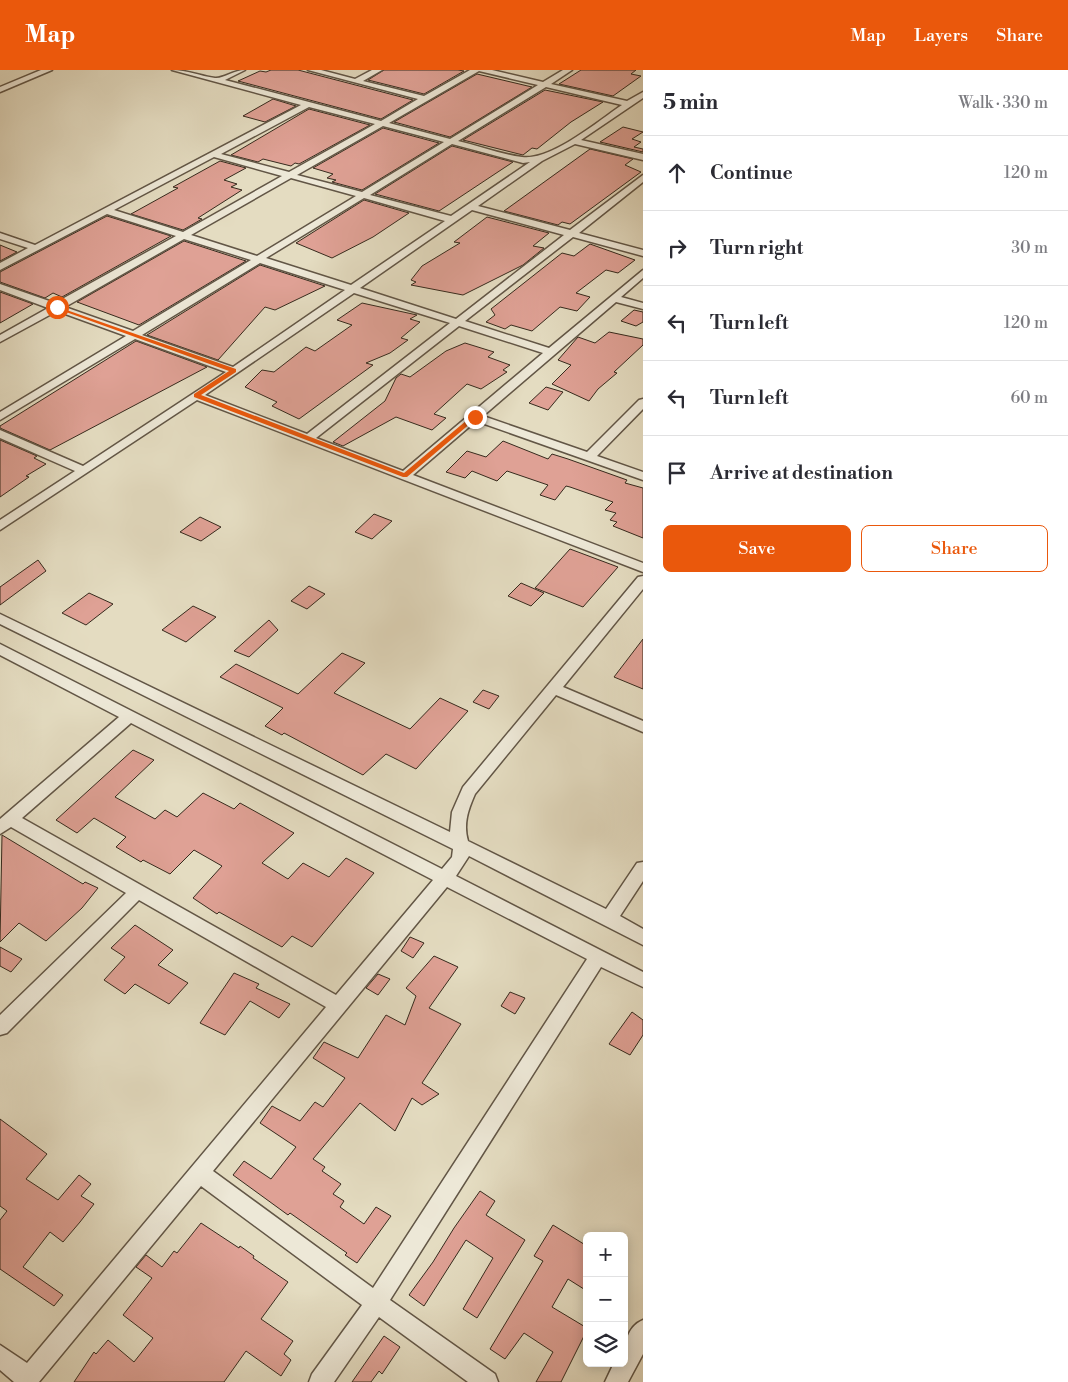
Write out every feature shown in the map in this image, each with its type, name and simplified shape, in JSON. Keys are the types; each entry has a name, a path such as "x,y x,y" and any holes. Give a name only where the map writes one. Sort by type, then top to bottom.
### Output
{"street":[{"path":"26,70 39,74"},
{"path":"0,90 48,70"},
{"path":"176,70 522,160 538,160"},
{"path":"218,81 241,70"},
{"path":"312,70 426,99"},
{"path":"356,81 378,70"},
{"path":"0,339 476,70"},
{"path":"482,70 630,104"},
{"path":"0,417 568,70"},
{"path":"0,526 234,371 538,160 574,141 643,94"},
{"path":"0,267 308,104"},
{"path":"574,141 643,157"},
{"path":"213,154 452,220"},
{"path":"308,439 643,178"},
{"path":"472,207 643,253"},
{"path":"106,211 551,352"},
{"path":"0,236 36,248"},
{"path":"405,476 643,273"},
{"path":"0,287 234,371"},
{"path":"614,298 643,306"},
{"path":"196,396 643,568"},
{"path":"589,457 643,402"},
{"path":"475,417 643,476"},
{"path":"0,434 82,470"},
{"path":"0,1356 26,1380 445,878 460,859 462,847 458,833 459,812 469,791 643,580"},
{"path":"0,618 609,918 643,938"},
{"path":"0,649 643,980"},
{"path":"552,688 643,727"},
{"path":"129,716 5,823 138,891 338,1005"},
{"path":"609,918 643,868"},
{"path":"0,1027 138,891"},
{"path":"320,1382 376,1303 598,957"},
{"path":"200,1173 486,1382"},
{"path":"616,1382 643,1331"}],"building":[{"path":"271,70 298,70 413,100 381,119 238,81 260,71 266,72"},
{"path":"384,70 464,71 424,94 368,80"},
{"path":"581,70 636,70 631,74 641,76 613,96 559,84"},
{"path":"477,74 532,87 450,137 394,122"},
{"path":"545,90 603,102 571,122 537,149 532,148 523,155 463,140"},
{"path":"273,99 296,106 265,122 243,116"},
{"path":"309,109 370,125 299,164 295,163 291,166 263,159 258,162 231,155"},
{"path":"623,127 643,132 632,139 641,142 634,147 643,149 643,152 600,142"},
{"path":"383,128 439,143 362,190 332,182 336,180 327,178 333,174 313,168"},
{"path":"452,146 513,162 439,211 375,194"},
{"path":"590,149 633,159 625,165 641,172 570,224 562,222 558,225 504,211"},
{"path":"220,161 246,168 224,180 237,184 231,187 242,190 198,218 202,219 183,230 131,214 178,188 173,187"},
{"path":"364,200 409,213 373,237 332,258 296,243"},
{"path":"107,216 171,236 62,297 53,293 45,298 0,282 0,272"},
{"path":"487,217 549,233 533,246 544,248 523,265 463,295 411,285 416,282 411,280 422,266 460,243 454,242"},
{"path":"184,241 246,261 139,325 77,302"},
{"path":"590,244 635,260 618,273 606,270 576,293 590,297 577,311 560,307 532,331 511,325 505,329 486,322 495,315 491,309 562,253 574,256"},
{"path":"0,245 17,252 0,261"},
{"path":"260,265 325,286 275,310 265,307 218,360 147,335"},
{"path":"0,292 33,304 0,323"},
{"path":"362,303 417,315 410,319 420,322 401,338 408,340 390,353 366,363 373,365 299,419 272,406 277,402 245,387 262,370 274,372 306,347 315,351 352,325 337,320"},
{"path":"634,310 643,312 643,322 636,326 621,321"},
{"path":"609,332 643,339 643,345 614,372 617,373 598,389 589,401 552,384 571,365 558,360 578,337 595,343"},
{"path":"136,341 207,367 50,450 0,428 0,426"},
{"path":"465,343 494,352 488,357 510,365 503,370 507,372 481,389 467,384 434,414 446,418 432,430 396,417 343,446 333,442 385,401 396,378 401,374 410,377 446,351"},
{"path":"546,387 563,392 548,410 529,403"},
{"path":"0,440 37,456 34,458 46,464 26,476 29,477 0,497"},
{"path":"503,441 548,459 552,454 568,459 627,480 625,483 643,488 643,538 613,526 617,522 610,520 616,513 605,510 613,502 570,487 566,486 555,500 540,495 548,485 507,471 497,481 472,471 465,478 446,472 467,451 486,457"},
{"path":"374,514 392,521 372,539 355,532"},
{"path":"200,517 221,527 201,541 180,532"},
{"path":"570,549 618,567 583,607 535,588"},
{"path":"38,560 46,571 0,605 0,587"},
{"path":"521,583 544,593 531,606 508,596"},
{"path":"309,586 325,594 307,609 291,601"},
{"path":"89,593 113,604 86,625 62,613"},
{"path":"193,606 216,617 186,642 162,630"},
{"path":"269,620 278,630 249,657 234,651"},
{"path":"643,639 643,689 614,677"},
{"path":"342,653 365,663 334,693 410,729 440,698 468,711 416,769 386,754 363,775 284,733 282,735 265,726 283,708 220,677 236,664 298,694"},
{"path":"483,690 499,696 489,709 473,702"},
{"path":"133,750 154,760 115,797 155,819 165,810 177,817 203,793 234,809 240,803 294,833 262,863 288,879 303,863 329,877 346,858 374,873 312,947 292,936 282,947 219,912 217,914 193,898 222,866 194,850 170,874 143,860 141,862 116,847 126,837 94,818 77,833 56,820"},
{"path":"2,835 83,884 85,882 98,888 82,908 46,941 19,923 0,942"},
{"path":"135,925 173,950 158,965 188,983 169,1004 135,984 125,994 104,980 125,957 111,948"},
{"path":"410,937 424,943 413,958 401,951"},
{"path":"0,947 22,959 11,972 0,966"},
{"path":"434,956 458,967 429,1008 461,1024 422,1083 439,1094 422,1105 412,1098 395,1131 360,1103 313,1159 325,1167 322,1171 341,1184 333,1194 344,1201 340,1207 364,1224 376,1207 391,1216 357,1263 345,1255 347,1253 290,1213 288,1215 233,1175 244,1161 271,1179 296,1147 260,1123 272,1106 300,1121 315,1102 323,1107 345,1078 313,1058 324,1042 358,1058 386,1015 405,1025 416,996 406,988"},
{"path":"234,973 259,984 256,988 290,1004 279,1018 250,1001 225,1035 200,1023"},
{"path":"378,974 390,979 378,995 366,988"},
{"path":"510,992 525,998 515,1014 501,1006"},
{"path":"632,1012 643,1020 643,1035 630,1055 609,1044"},
{"path":"0,1119 47,1154 26,1179 58,1200 79,1175 91,1184 81,1196 94,1204 80,1222 63,1242 50,1232 23,1267 63,1295 54,1306 0,1269 0,1220 7,1211 0,1206"},
{"path":"480,1191 495,1201 486,1215 525,1240 477,1318 463,1309 493,1258 466,1240 424,1306 409,1295"},
{"path":"201,1223 239,1248 240,1246 254,1256 253,1258 288,1282 261,1319 293,1341 284,1354 291,1360 281,1376 246,1351 224,1382 74,1382 94,1352 96,1354 108,1340 134,1362 153,1338 123,1315 152,1278 136,1267 146,1255 162,1267 174,1251 177,1253"},
{"path":"553,1225 583,1244 583,1288 568,1279 552,1307 583,1326 583,1338 561,1382 536,1382 553,1352 524,1333 505,1359 490,1349 543,1261 534,1256"},
{"path":"384,1336 400,1347 382,1374 379,1371 371,1382 352,1382"}],"route":[{"path":"57,307 234,371 196,396 405,476 475,417"}]}
